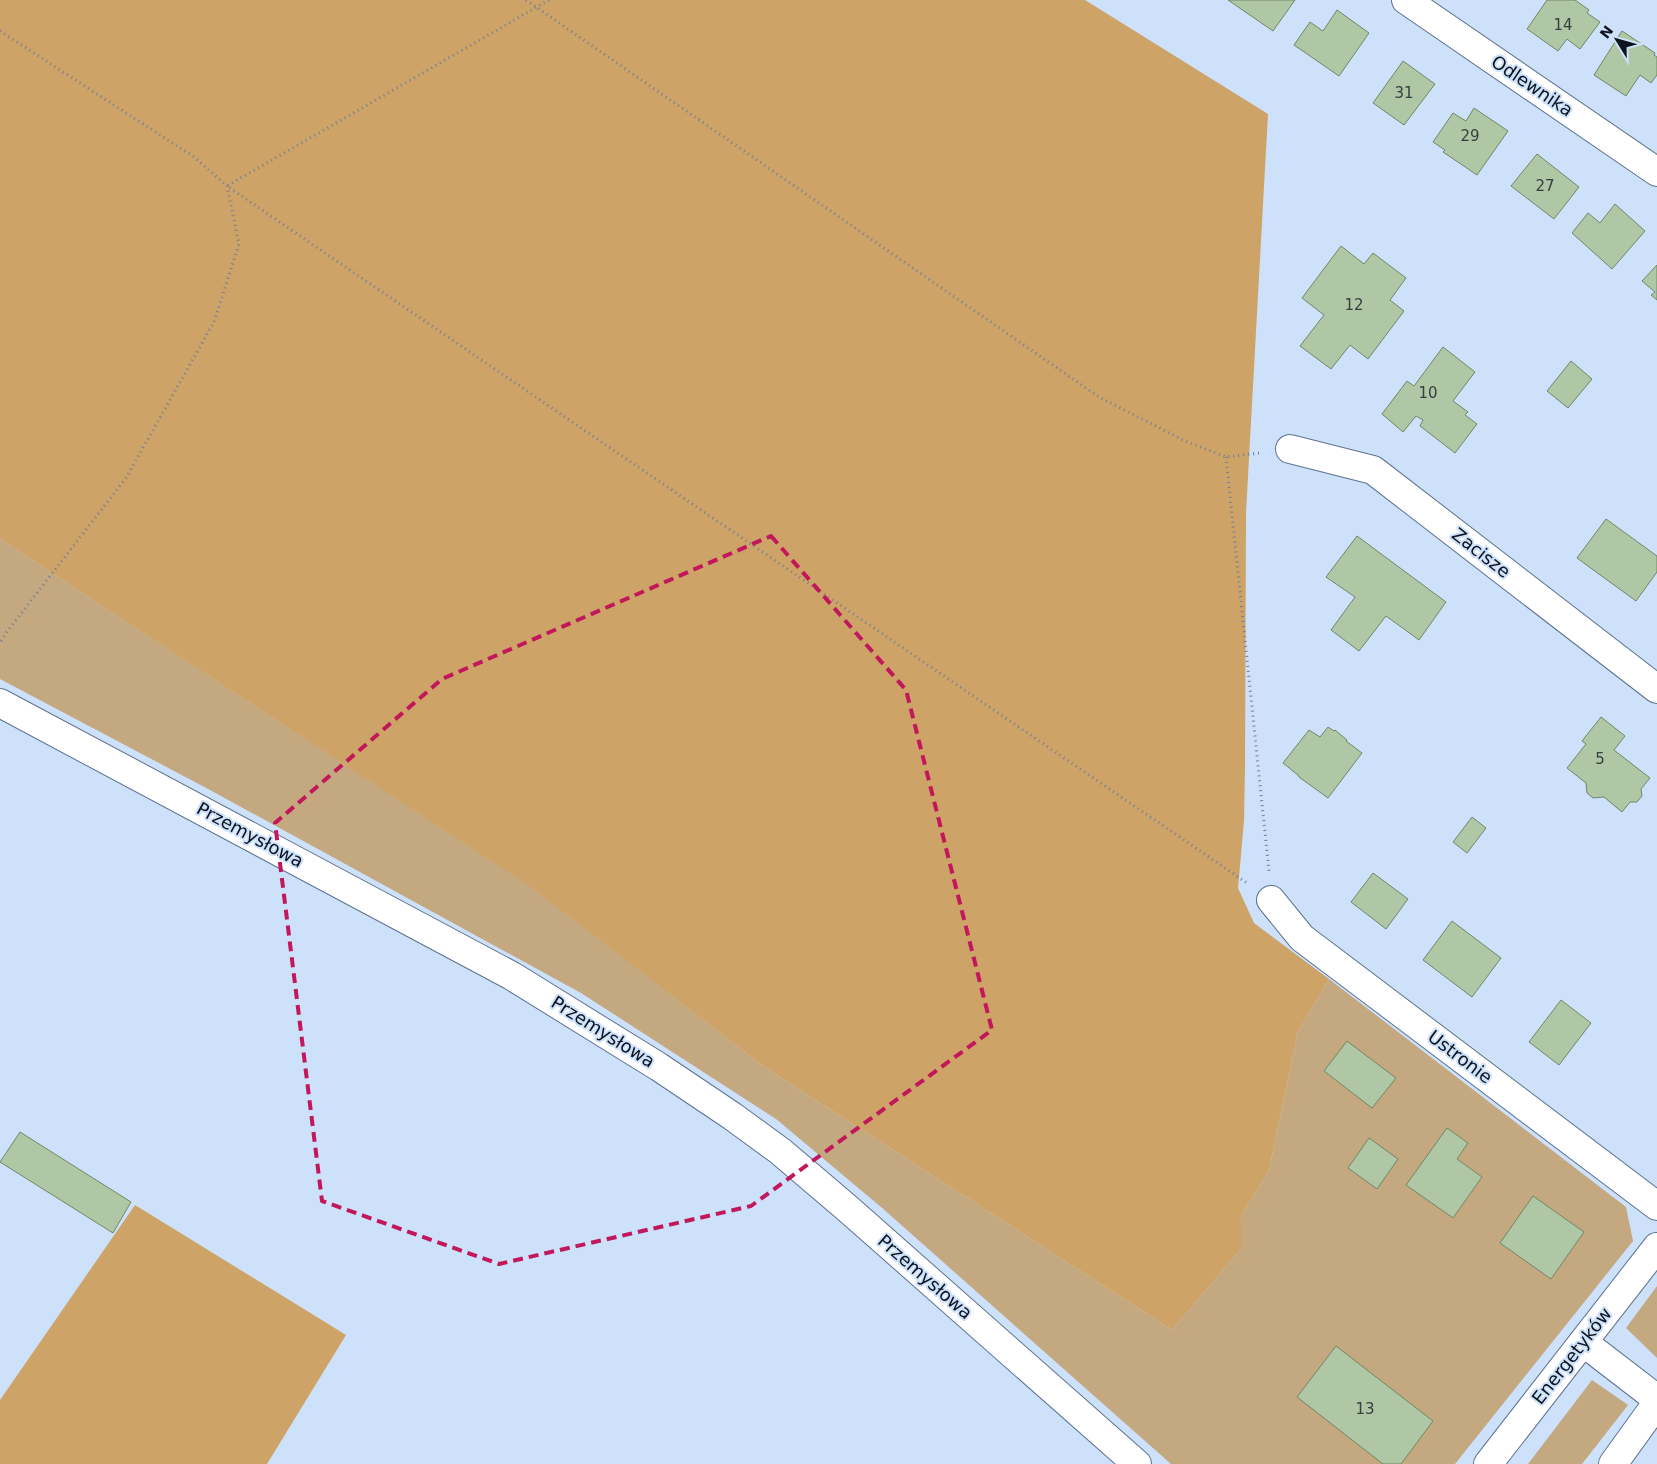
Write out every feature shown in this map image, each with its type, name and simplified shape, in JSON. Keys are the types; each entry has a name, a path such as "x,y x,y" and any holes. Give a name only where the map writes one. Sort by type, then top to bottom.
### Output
{"street":[{"name":"Odlewnika","path":"1406,0 1657,172"},
{"name":"Zacisze","path":"1290,449 1373,470 1657,689"},
{"name":"Przemysłowa","path":"0,703 503,971 660,1067 780,1151 1137,1464"},
{"name":"Ustronie","path":"1272,900 1302,938 1657,1206"},
{"name":"Energetyków","path":"1488,1464 1657,1248"},
{"path":"1583,1342 1657,1399"},
{"path":"1613,1464 1657,1403"}],"path":[{"path":"526,0 1099,397 1183,440 1226,457 1290,449"},
{"path":"227,186 549,0"},
{"path":"0,31 194,157 227,186 1272,900"},
{"path":"0,643 126,478 214,322 240,244 227,186"},
{"path":"1226,457 1272,900"}],"highlighted area":[{"path":"771,536 906,690 992,1030 751,1206 499,1264 322,1201 275,823 442,679"}],"shaded area":[{"path":"0,0 1085,0 1268,114 1246,513 1244,821 1238,888 1254,923 1329,979 1298,1032 1269,1170 1241,1217 1241,1249 1172,1330 763,1066 531,887 0,539"},
{"path":"0,539 532,887 763,1066 1172,1330 1241,1249 1241,1217 1269,1170 1298,1032 1329,979 1626,1207 1633,1241 1455,1464 1171,1464 881,1207 776,1119 581,993 210,790 0,679"},
{"path":"135,1205 346,1335 267,1464 0,1464 0,1400"},
{"path":"1657,1286 1657,1358 1626,1328"},
{"path":"1592,1380 1628,1405 1582,1464 1528,1464"}],"building":[{"path":"1228,0 1295,0 1273,31"},
{"path":"1547,0 1575,0 1589,10 1587,13 1600,22 1580,49 1567,39 1558,51 1527,29"},
{"path":"1337,10 1369,33 1339,76 1294,45 1310,22 1323,31"},
{"path":"1622,31 1655,53 1654,55 1657,57 1657,75 1651,83 1640,75 1626,96 1594,75"},
{"path":"1403,61 1435,84 1404,125 1373,103"},
{"path":"1474,108 1508,131 1477,175 1443,152 1445,150 1433,142 1453,113 1466,121"},
{"path":"1537,154 1579,187 1554,219 1511,186"},
{"path":"1615,204 1645,231 1612,269 1572,233 1588,213 1600,223"},
{"path":"1341,246 1364,264 1373,253 1406,278 1390,300 1404,311 1368,359 1350,345 1331,369 1300,346 1324,315 1302,298"},
{"path":"1657,265 1657,300 1651,295 1655,292 1642,281"},
{"path":"1443,347 1475,372 1453,401 1468,412 1465,415 1477,424 1455,453 1420,426 1423,420 1416,416 1403,432 1382,414 1407,381 1414,386"},
{"path":"1571,361 1592,379 1568,408 1547,391"},
{"path":"1606,519 1657,556 1657,572 1636,601 1577,558"},
{"path":"1357,536 1446,602 1419,640 1386,616 1359,651 1331,630 1355,597 1326,577"},
{"path":"1601,717 1625,736 1614,750 1650,778 1641,789 1642,796 1637,802 1630,802 1622,812 1604,797 1593,798 1587,793 1586,783 1567,768 1586,744 1582,741"},
{"path":"1328,727 1335,730 1362,753 1328,798 1283,763 1309,730 1320,737"},
{"path":"1472,817 1486,828 1467,853 1453,842"},
{"path":"1373,873 1408,899 1386,929 1351,902"},
{"path":"1452,921 1501,958 1472,997 1423,960"},
{"path":"1561,1000 1591,1023 1559,1065 1529,1042"},
{"path":"1347,1041 1396,1078 1372,1108 1324,1071"},
{"path":"1447,1128 1468,1143 1457,1159 1482,1177 1453,1218 1406,1185"},
{"path":"20,1132 131,1202 113,1233 0,1162"},
{"path":"1369,1138 1398,1159 1377,1189 1348,1168"},
{"path":"1533,1196 1584,1232 1551,1279 1500,1243"},
{"path":"1336,1346 1433,1421 1401,1464 1383,1464 1297,1397"}]}
